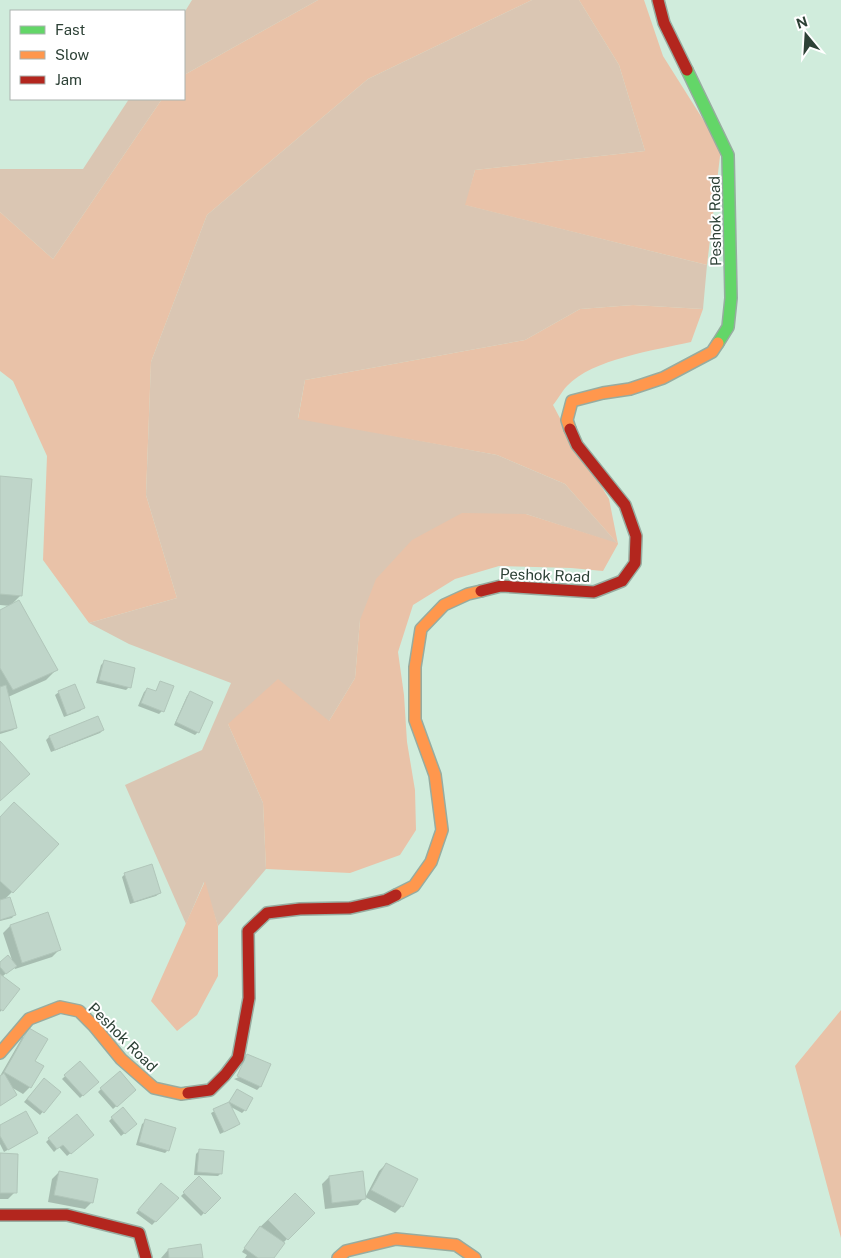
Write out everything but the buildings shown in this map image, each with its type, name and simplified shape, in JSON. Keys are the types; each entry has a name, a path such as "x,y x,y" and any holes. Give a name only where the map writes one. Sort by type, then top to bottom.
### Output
{"main road":[{"name":"Peshok Road","path":"0,1053 30,1019 60,1007 79,1011 121,1059 154,1088 181,1094 210,1090 226,1075 238,1058 249,998 248,931 267,913 300,909 350,908 386,900 414,886 431,862 442,830 435,775 415,720 415,667 420,629 444,605 468,594 501,586 594,592 622,581 635,563 636,536 625,505 577,445 567,420 572,401 602,393 630,389 663,378 712,352 728,327 731,298 728,155 664,23 658,0"},
{"path":"0,1215 67,1215 139,1233 146,1258"},
{"path":"338,1258 346,1251 396,1239 456,1246 475,1258"}],"shaded area":[{"path":"192,0 318,0 185,74 185,11"},
{"path":"318,0 532,0 368,79 207,215 151,362 146,495 177,598 89,623 43,560 47,456 13,381 0,371 0,212 53,259 161,100 185,100 185,74"},
{"path":"532,0 579,0 619,65 645,151 475,170 466,205 707,265 703,309 633,305 580,309 525,340 305,380 298,418 497,455 565,484 618,544 526,514 360,620 355,678 329,721 228,724 263,803 266,869 218,926 204,882 186,924 125,785 202,750 231,683 129,644 89,623 177,598 146,495 151,362 207,215 368,79"},
{"path":"579,0 644,0 663,56 721,148 707,265 465,205 475,170 645,151 619,65"},
{"path":"128,100 161,100 53,259 0,212 0,169 83,169"},
{"path":"633,305 703,309 691,342 643,352 608,362 592,369 567,386 553,405 609,499 618,544 603,571 499,566 455,579 413,605 398,652 404,695 407,742 415,790 416,830 400,855 350,873 266,869 263,803 228,724 278,679 329,721 355,678 360,620 376,579 412,540 462,513 526,514 617,543 565,484 497,455 298,419 305,380 525,340 580,309"},
{"path":"205,881 218,926 218,976 197,1015 177,1031 151,1001"},
{"path":"841,1010 841,1238 795,1066"}],"traffic: fast":[{"path":"687,70 728,155 731,298 728,327 718,343"}],"traffic: slow":[{"path":"570,429 567,420 572,401 603,393 630,389 663,378 712,352 718,343"},
{"path":"396,895 414,886 431,862 442,830 435,775 415,720 415,667 421,629 444,605 468,594 481,591"},
{"path":"0,1053 29,1019 60,1007 79,1011 121,1059 154,1088 181,1094 188,1093"},
{"path":"338,1258 346,1251 396,1239 456,1245 475,1258"}],"traffic: jam":[{"path":"658,0 664,23 687,70"},
{"path":"481,591 501,586 594,592 622,581 635,563 636,536 625,505 577,445 570,429"},
{"path":"188,1093 210,1090 238,1058 249,998 248,931 267,913 300,909 350,908 386,900 396,895"},
{"path":"0,1215 67,1215 139,1233 146,1258"}]}
